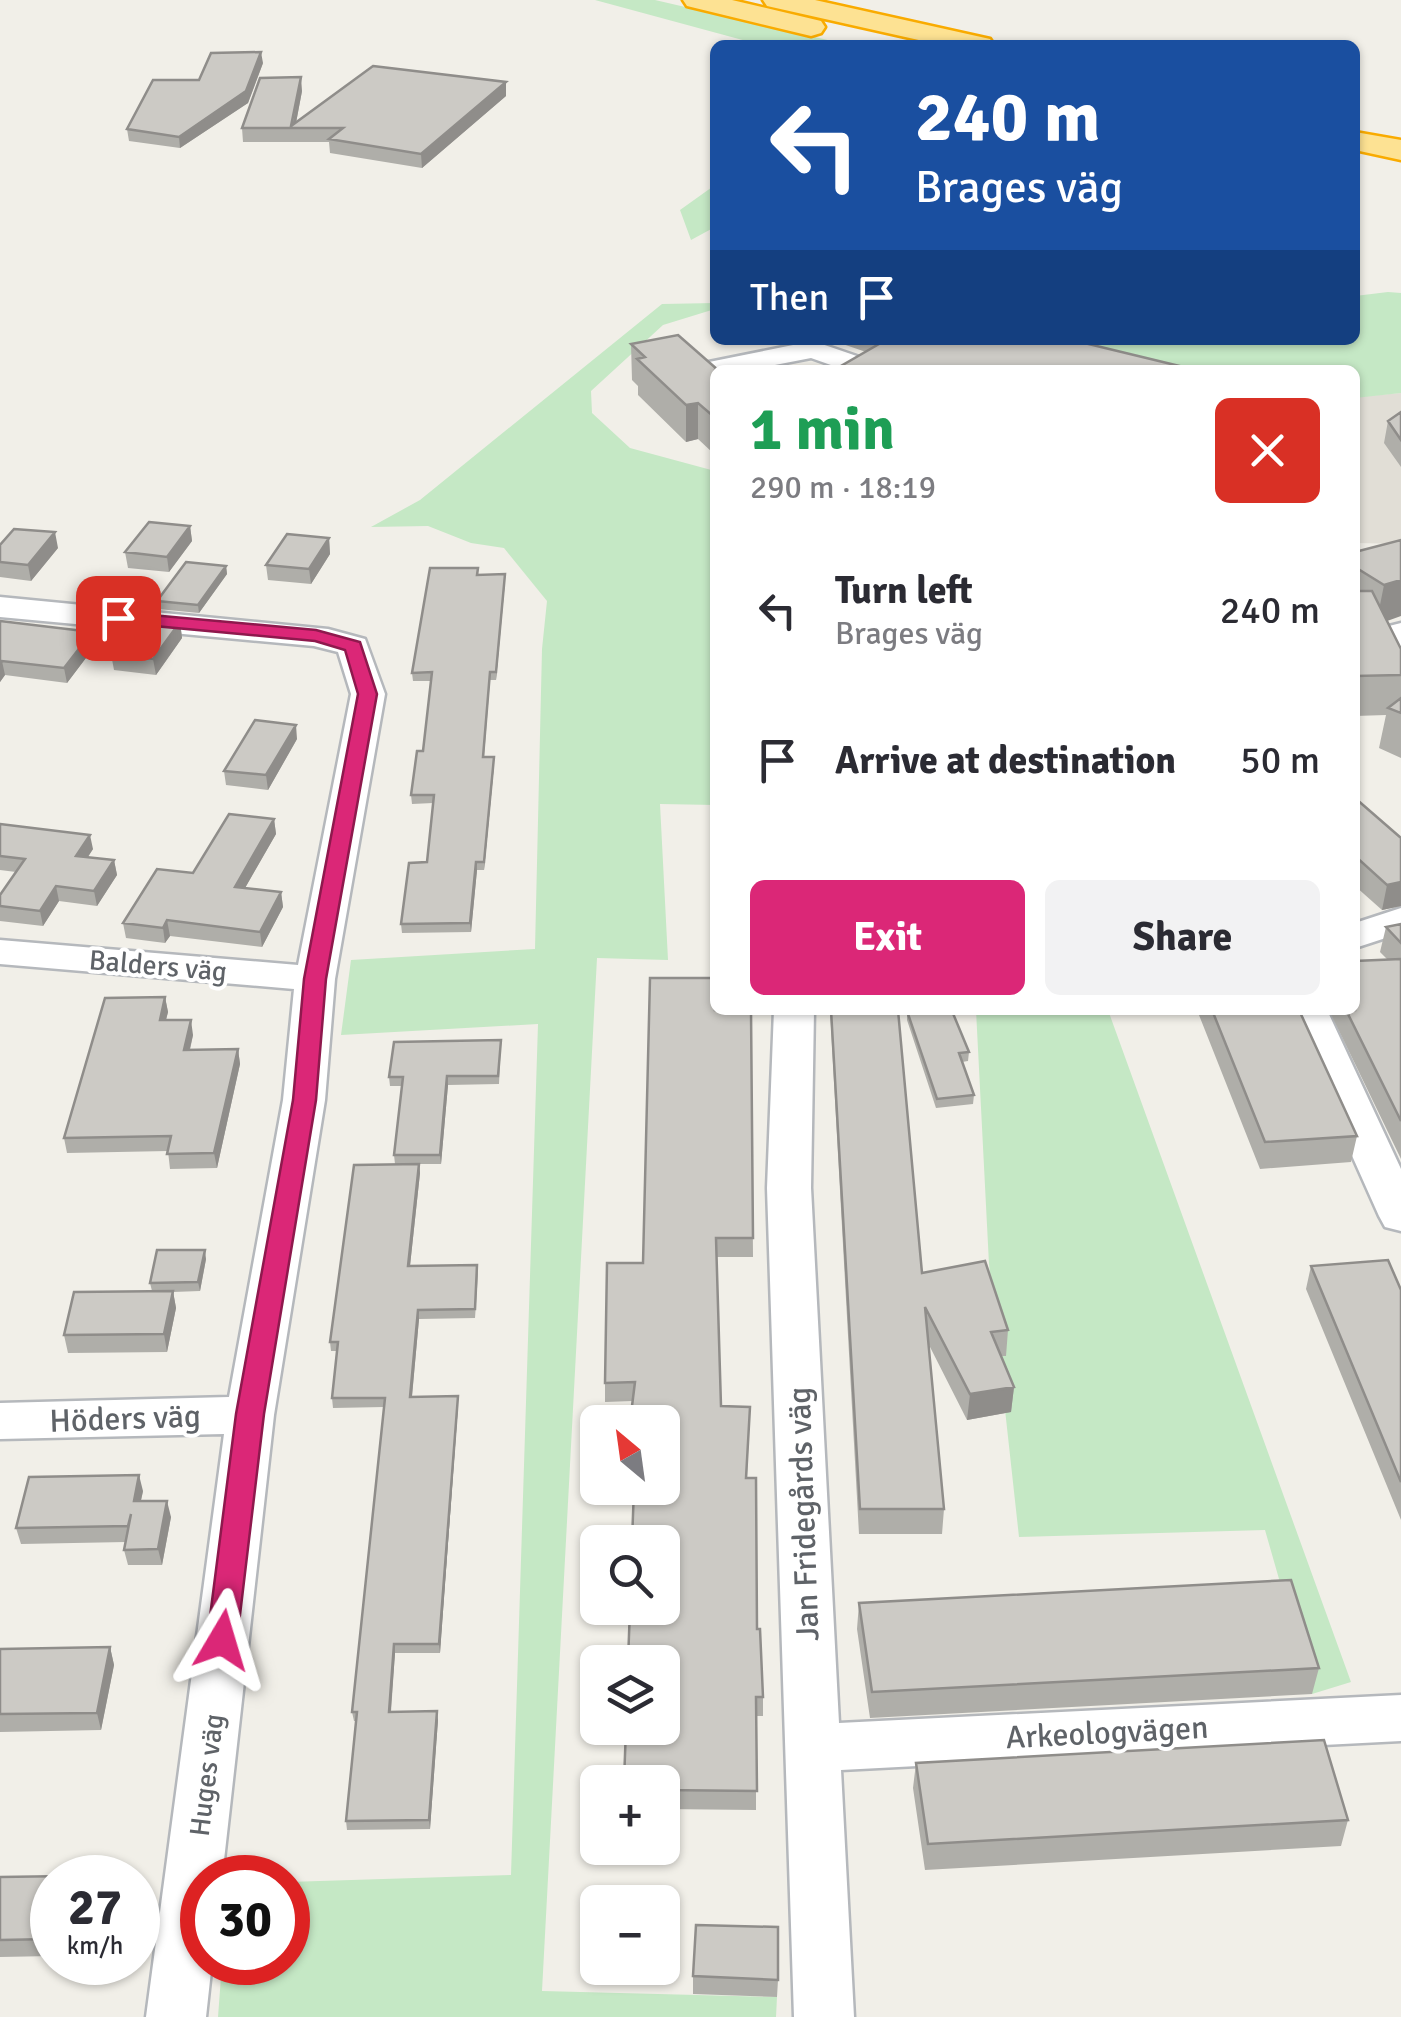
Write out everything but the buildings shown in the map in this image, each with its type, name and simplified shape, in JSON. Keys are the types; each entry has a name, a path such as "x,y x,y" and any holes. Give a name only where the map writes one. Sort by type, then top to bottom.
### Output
{"highway":[{"path":"697,0 870,40"},
{"path":"777,0 957,40"},
{"path":"1360,122 1401,130"},
{"path":"1360,142 1401,150"}],"street":[{"path":"734,365 813,349 856,365"},
{"name":"Huges väg","path":"0,607 316,636 354,646 368,694 315,979 304,1100 250,1414 176,2017"},
{"path":"1401,633 1390,636 1401,660"},
{"path":"1360,934 1401,920"},
{"name":"Balders väg","path":"0,952 315,979"},
{"name":"Jan Fridegårds väg","path":"794,1015 789,1188 824,2017"},
{"path":"1310,1015 1401,1216"},
{"name":"Höders väg","path":"0,1421 250,1414"},
{"name":"Arkeologvägen","path":"813,1748 1401,1718"}],"shaded area":[{"path":"1401,393 1401,544 1360,543 1360,397"}],"green space":[{"path":"595,0 655,0 827,40 743,40"},
{"path":"710,189 710,230 691,240 680,210"},
{"path":"1401,293 1401,393 1360,397 1360,365 1107,365 1018,345 1360,345 1360,295"},
{"path":"710,303 710,311 663,325 591,391 592,413 630,448 710,470 710,805 660,804 668,960 597,958 542,1991 777,1997 776,2017 218,2017 220,1985 310,1985 310,1881 511,1875 538,1024 341,1035 351,960 535,949 542,649 547,601 504,548 471,543 428,526 371,527 420,500 662,304"},
{"path":"976,1015 1110,1015 1351,1682 1312,1694 1265,1530 1019,1537 989,1264"}],"route":[{"path":"118,618 316,636 354,646 368,694 315,979 304,1100 250,1414 222,1640"}]}
